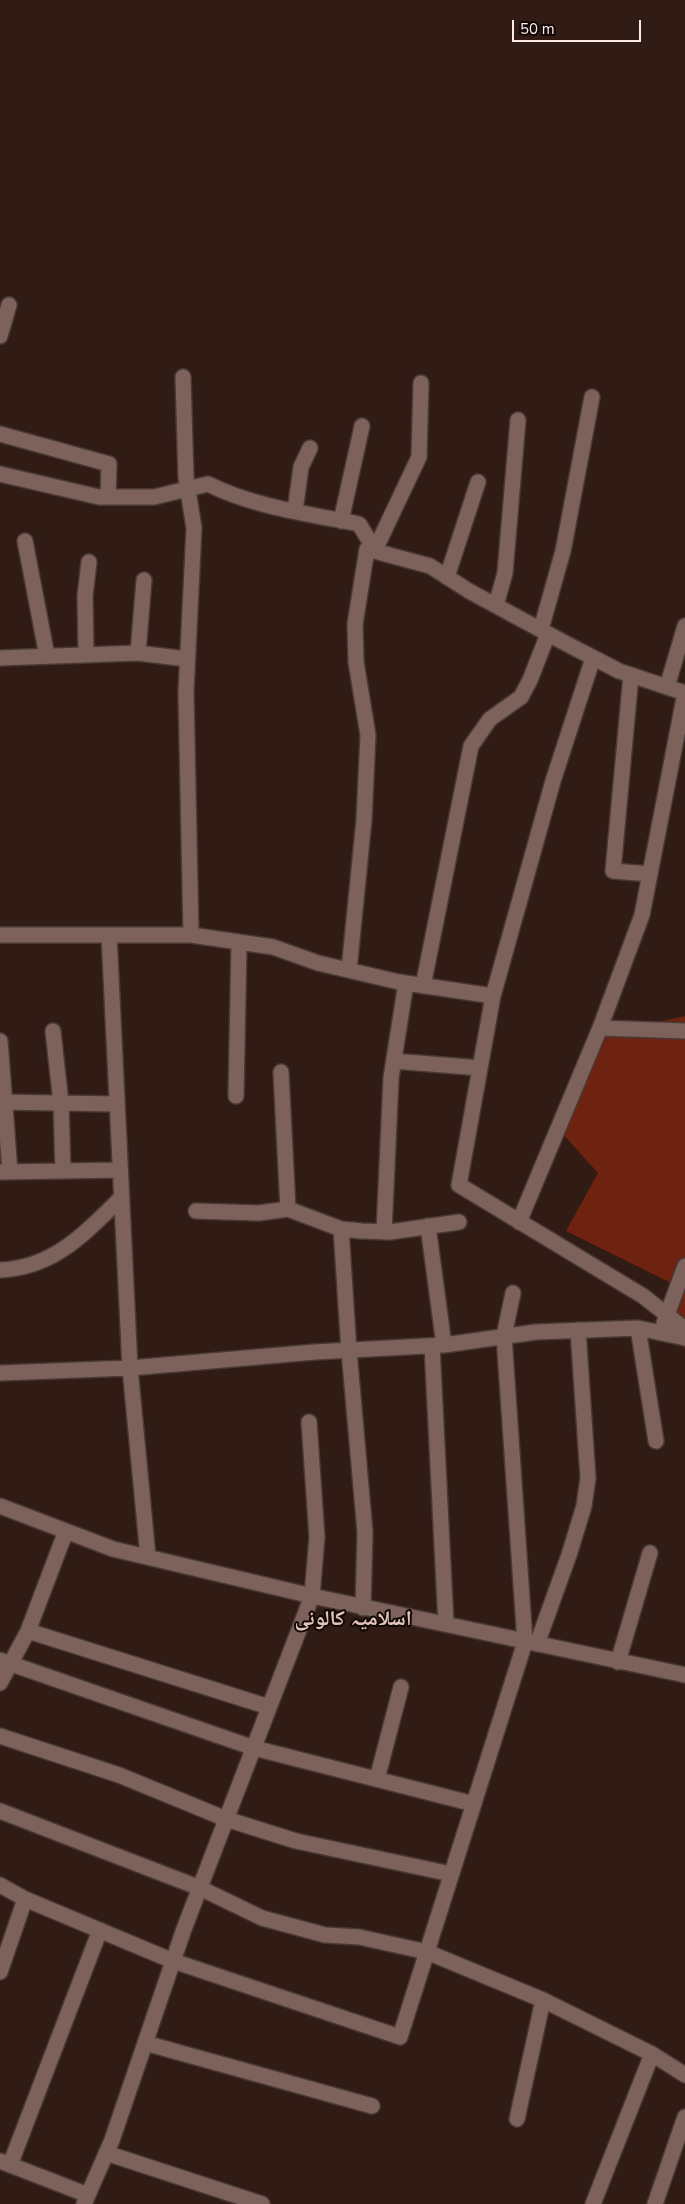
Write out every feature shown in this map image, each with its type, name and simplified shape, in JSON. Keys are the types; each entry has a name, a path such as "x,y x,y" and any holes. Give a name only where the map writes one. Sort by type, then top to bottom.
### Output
{"street":[{"path":"0,336 9,305"},
{"path":"183,377 188,489 194,528 186,692 191,935"},
{"path":"375,550 419,457 421,383"},
{"path":"423,986 471,746 490,720 520,697 530,680 564,552 592,397"},
{"path":"496,605 505,573 518,420"},
{"path":"341,520 362,426"},
{"path":"0,434 109,464 108,497"},
{"path":"296,511 301,467 310,448"},
{"path":"0,474 99,497 154,497 208,484 226,493 296,511 359,524 375,550"},
{"path":"447,577 478,482"},
{"path":"25,541 47,656"},
{"path":"349,970 364,820 368,735 356,662 355,624 368,549 430,566 496,605 593,658 631,675 685,693 642,915 600,1028 519,1222"},
{"path":"86,655 85,596 89,562"},
{"path":"138,653 144,580"},
{"path":"667,687 685,626"},
{"path":"0,658 138,653 187,659"},
{"path":"593,658 553,781 492,996 459,1185 643,1296 685,1329"},
{"path":"631,675 613,871 650,874"},
{"path":"0,935 191,935 273,947 318,963 406,983 492,996"},
{"path":"110,935 116,1104 130,1368 148,1557"},
{"path":"236,1096 239,942"},
{"path":"384,1232 391,1078 406,983"},
{"path":"600,1028 685,1031"},
{"path":"54,1031 61,1103 63,1171"},
{"path":"0,1041 5,1172 120,1170"},
{"path":"394,1060 480,1068"},
{"path":"281,1072 288,1209"},
{"path":"2,1102 116,1104"},
{"path":"0,1270 18,1268 60,1252 72,1245 121,1198"},
{"path":"196,1211 259,1213 288,1209 341,1229 384,1232 459,1222"},
{"path":"428,1226 438,1345 446,1624"},
{"path":"341,1229 349,1350 365,1532 363,1608"},
{"path":"660,1333 685,1266"},
{"path":"513,1293 504,1336 531,1643"},
{"path":"0,1372 130,1368 349,1350 438,1345 536,1332 638,1328 685,1338"},
{"path":"638,1328 656,1442"},
{"path":"0,1885 25,1899 173,1961 400,2037 474,1804 531,1643 574,1539 584,1506 588,1478 578,1330"},
{"path":"100,1930 5,2163 86,2200 106,2153 200,1888 312,1596 317,1537 309,1422"},
{"path":"0,1506 113,1549 363,1608 685,1675"},
{"path":"0,1683 5,1662 28,1631 66,1531"},
{"path":"618,1662 650,1553"},
{"path":"28,1631 269,1707"},
{"path":"5,1662 254,1748 474,1804"},
{"path":"377,1779 401,1687"},
{"path":"0,1736 119,1775 226,1819 296,1841 451,1874"},
{"path":"0,1811 200,1888 262,1918 325,1935 359,1937 427,1952 543,2000 652,2054 685,2075"},
{"path":"0,1972 25,1899"},
{"path":"517,2119 543,2000"},
{"path":"145,2043 372,2106"},
{"path":"593,2204 652,2054"},
{"path":"655,2204 685,2116"},
{"path":"106,2153 262,2204"}],"shaded area":[{"path":"685,1016 685,1350 669,1282 566,1231 598,1173 560,1131 608,1033"}],"district":[{"name":"اسلامیہ کالونی","path":"353,1620"}]}
